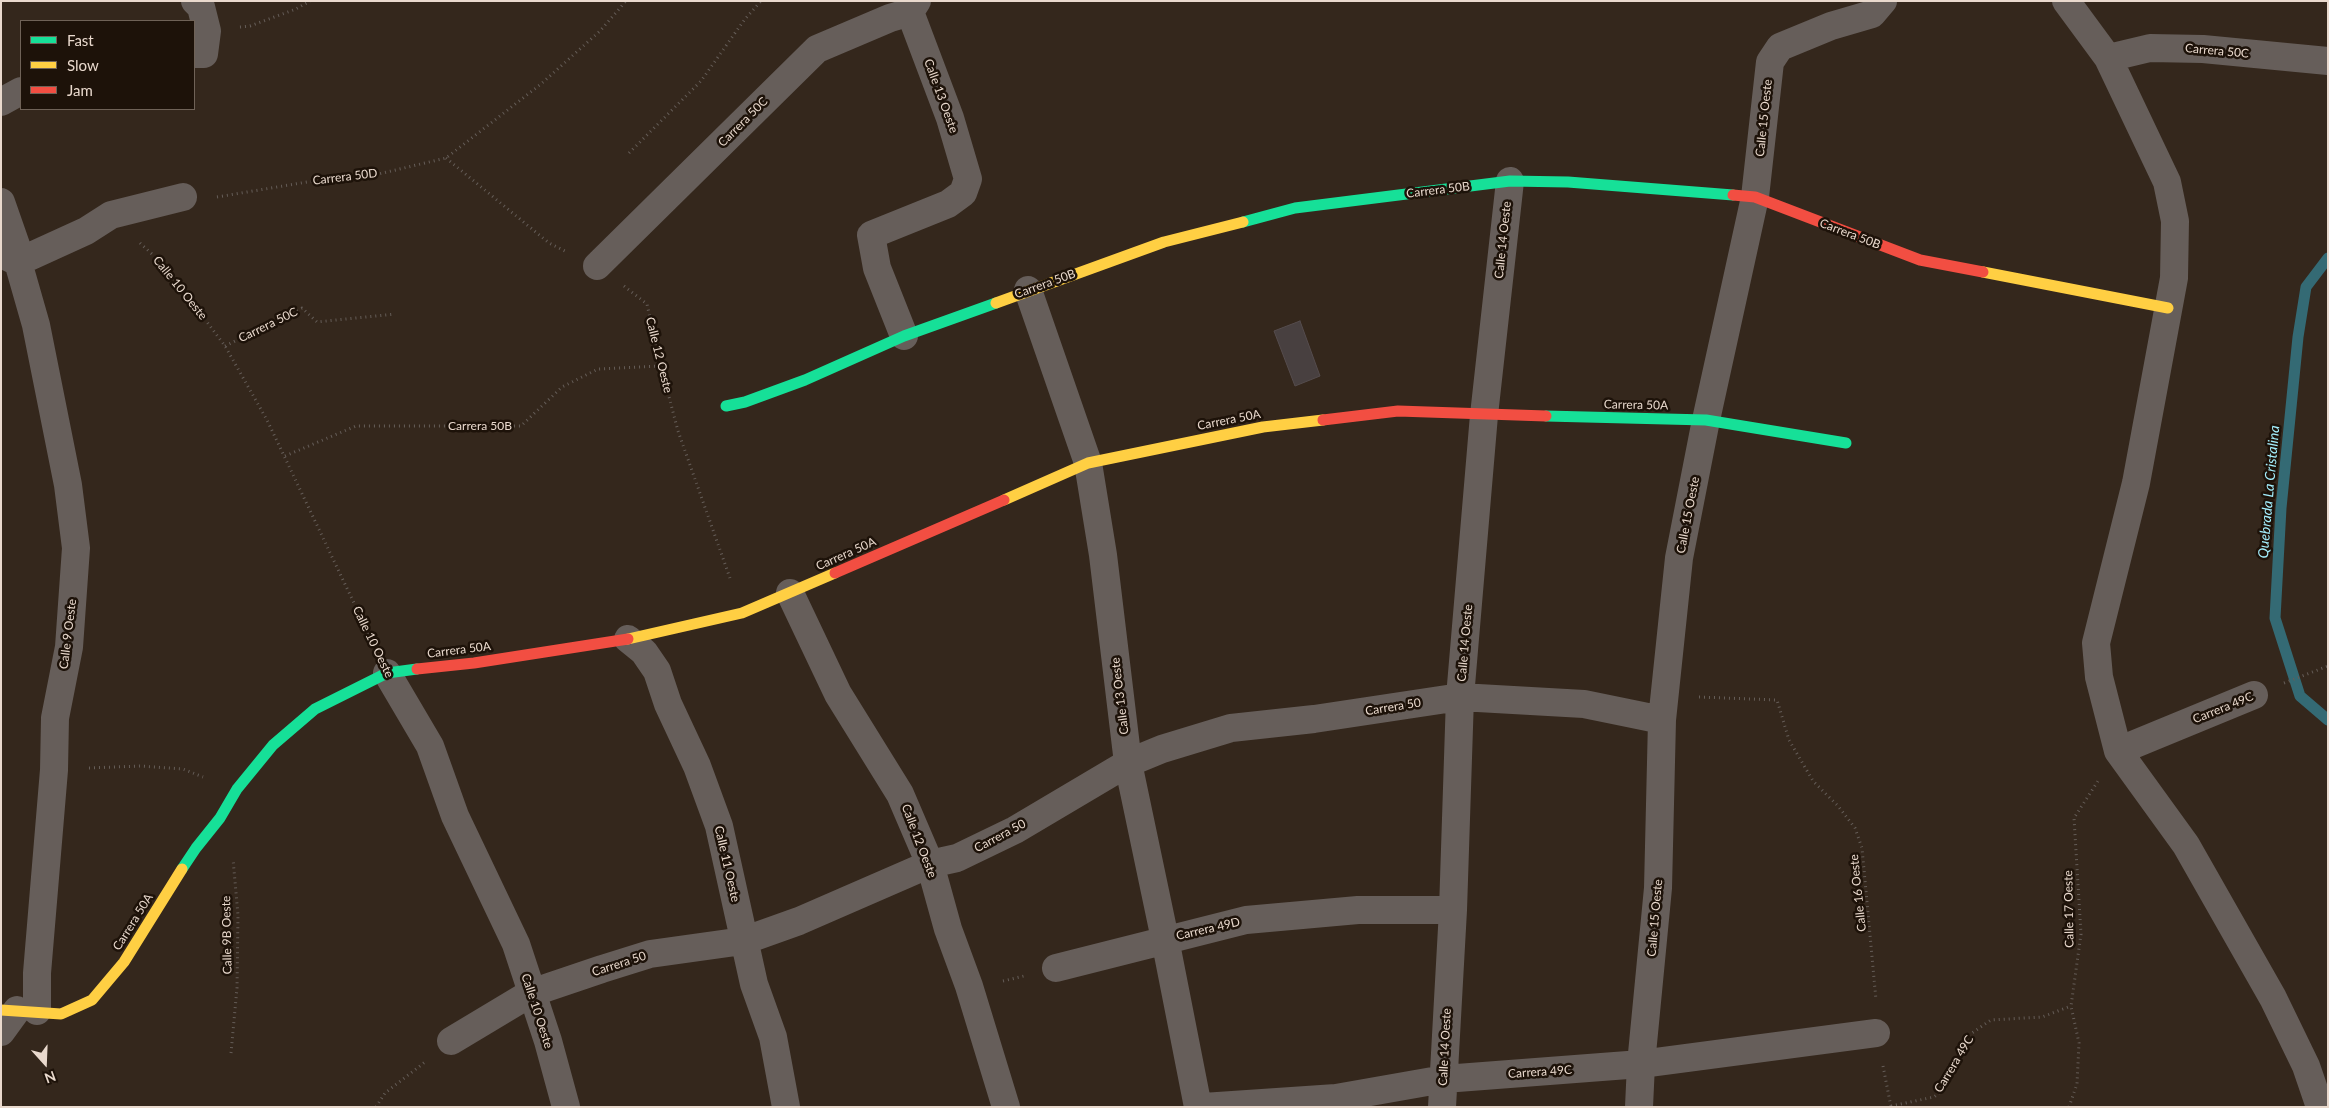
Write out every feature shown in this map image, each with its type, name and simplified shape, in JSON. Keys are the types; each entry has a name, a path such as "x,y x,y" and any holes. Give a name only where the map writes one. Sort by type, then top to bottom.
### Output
{"street":[{"path":"196,1 201,6 202,46"},
{"name":"Calle 15 Oeste","path":"1639,1107 1641,1064 1658,888 1663,709 1679,558 1706,420 1755,197 1770,62 1780,47 1831,26 1872,14 1883,1"},
{"path":"2066,1 2108,58 2168,182 2176,221 2174,278 2136,482 2096,642 2099,677 2118,751 2186,845 2273,998 2306,1066 2320,1107"},
{"name":"Carrera 50C","path":"597,266 817,49 914,7"},
{"name":"Calle 13 Oeste","path":"904,336 877,268 871,235 948,204 963,193 968,179 914,7"},
{"name":"Carrera 50C","path":"2108,58 2150,48 2203,49 2328,61"},
{"path":"1,102 20,92"},
{"name":"Carrera 50B","path":"726,406 745,402 805,380 904,336 1164,242 1295,208 1510,181 1568,182 1755,197 1920,260 2168,308"},
{"name":"Calle 14 Oeste","path":"1442,1107 1453,910 1460,697 1484,416 1510,181"},
{"path":"10,258 86,231 110,215 183,197"},
{"name":"Calle 9 Oeste","path":"1,202 16,245 10,258 36,325 68,485 76,548 70,647 55,718 54,770 37,973 19,1010"},
{"name":"Calle 13 Oeste","path":"1028,290 1088,463 1103,556 1128,763 1198,1107"},
{"name":"Carrera 50A","path":"19,1010 61,1014 92,1000 124,962 196,848 220,818 237,789 273,745 315,710 387,673 474,663 628,638 742,613 1088,463 1263,427 1388,412 1484,416 1706,420 1846,443"},
{"name":"Calle 12 Oeste","path":"790,593 838,694 900,794 930,864 948,929 976,986 1006,1107"},
{"name":"Calle 11 Oeste","path":"628,638 644,652 657,671 668,704 697,766 718,826 754,984 773,1037 786,1107"},
{"name":"Calle 10 Oeste","path":"387,673 430,746 455,816 516,944 548,1041 566,1107"},
{"name":"Carrera 49C","path":"2118,751 2254,695"},
{"name":"Carrera 50","path":"451,1041 531,993 650,954 743,940 799,922 930,864 957,858 1016,830 1128,763 1162,749 1231,728 1314,719 1460,697 1663,709"},
{"name":"Carrera 49D","path":"1056,968 1246,920 1358,910 1453,910"},
{"path":"1,1032 19,1010"},
{"name":"Carrera 49C","path":"1203,1107 1336,1098 1444,1079 1641,1064 1876,1033"}],"path":[{"path":"202,46 296,9 310,1"},
{"name":"Carrera 50D","path":"183,197 211,198 307,182 366,177 446,158 541,84 600,31 626,1"},
{"path":"629,153 700,81 745,19 761,1"},
{"name":"Calle 12 Oeste","path":"446,158 549,243 597,266 647,304 678,431 742,613"},
{"name":"Calle 10 Oeste","path":"110,215 164,265 226,346 267,420 387,673"},
{"name":"Carrera 50C","path":"226,346 302,308 317,322 395,314"},
{"name":"Carrera 50B","path":"284,456 356,426 522,426 562,387 598,369 661,366"},
{"name":"Carrera 49C","path":"2254,695 2328,666"},
{"name":"Calle 16 Oeste","path":"1663,709 1719,697 1777,700 1789,740 1813,781 1838,806 1855,828 1862,848 1876,987 1876,1033 1891,1107"},
{"name":"Calle 17 Oeste","path":"2069,1107 2077,1084 2079,1043 2071,1006 2081,934 2074,818 2118,751"},
{"path":"54,770 140,766 183,769 237,789"},
{"name":"Calle 9B Oeste","path":"220,818 232,850 238,915 237,988 231,1054"},
{"path":"976,986 1056,968"},
{"name":"Carrera 49C","path":"1891,1107 1934,1097 1939,1092 1969,1035 1991,1020 2042,1017 2071,1006"},
{"path":"376,1107 386,1093 451,1041"}],"building":[{"path":"1300,321 1320,376 1295,386 1274,331"}],"waterway":[{"name":"Quebrada La Cristalina","path":"2328,258 2306,287 2298,337 2281,508 2275,618 2300,696 2328,720"}],"traffic: fast":[{"path":"1243,222 1295,208 1510,181 1568,182 1733,195"},
{"path":"726,406 745,402 805,380 904,336 996,303"},
{"path":"1546,416 1706,420 1846,443"},
{"path":"182,869 220,818 237,789 273,745 315,709 387,673 417,669"}],"traffic: slow":[{"path":"996,303 1164,242 1243,222"},
{"path":"1983,272 2168,308"},
{"path":"1004,500 1088,463 1263,427 1323,420"},
{"path":"628,639 742,613 835,573"},
{"path":"1,1010 61,1014 92,1000 124,962 182,869"}],"traffic: jam":[{"path":"1733,195 1755,197 1920,260 1983,272"},
{"path":"1323,420 1398,411 1546,416"},
{"path":"835,573 1004,500"},
{"path":"417,669 474,663 628,639"}]}
